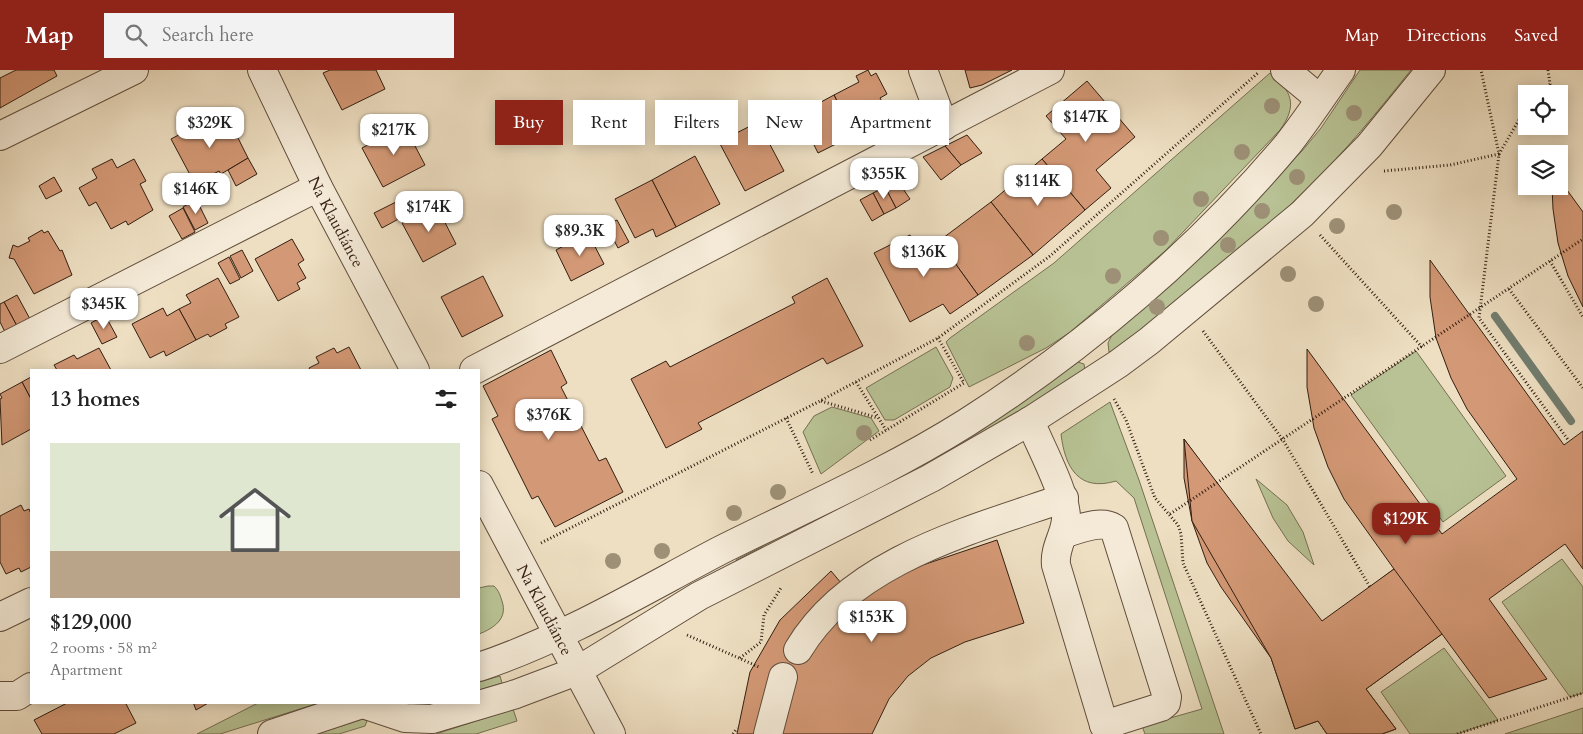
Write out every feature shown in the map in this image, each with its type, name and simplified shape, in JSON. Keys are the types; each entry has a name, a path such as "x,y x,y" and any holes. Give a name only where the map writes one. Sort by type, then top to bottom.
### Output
{"street":[{"path":"0,136 134,70"},
{"name":"Na Klaudiánce","path":"262,70 318,186 414,369"},
{"path":"923,70 934,100"},
{"path":"949,123 1050,70"},
{"path":"1285,70 1320,99"},
{"path":"480,666 560,635 612,606 910,454 964,424 1011,393 1085,337 1165,271 1213,224 1286,145 1341,70"},
{"path":"388,734 516,694 577,671 699,596 931,478 1030,420 1109,384 1164,329 1308,208 1369,146 1431,70"},
{"path":"476,369 907,145"},
{"path":"0,350 318,186"},
{"path":"1085,337 1109,384"},
{"path":"1030,420 1052,475 1064,498 1066,520 1056,552 1056,564 1107,730 1161,707 1166,703 1167,696 1114,528 1107,524 1062,534"},
{"name":"Na Klaudiánce","path":"480,487 611,734"},
{"path":"798,650 807,635 850,594 904,557 939,542 1064,498"},
{"path":"0,618 30,603"},
{"path":"768,734 772,673"},
{"path":"0,696 18,696 30,688"},
{"path":"272,734 362,704"},
{"path":"368,704 406,718 432,719"}],"path":[{"path":"534,547 820,401 938,338 1050,256 1261,70"},
{"path":"1481,70 1499,154 1481,308 1478,318 1569,441"},
{"path":"1548,70 1549,85"},
{"path":"1381,171 1450,165 1499,154 1518,122"},
{"path":"1314,229 1422,347"},
{"path":"1170,514 1583,239"},
{"path":"1550,261 1583,316"},
{"path":"1509,288 1583,388"},
{"path":"1201,328 1283,440 1370,587"},
{"path":"870,440 964,383 938,338"},
{"path":"856,382 886,430"},
{"path":"1109,384 1126,420 1152,492 1158,502 1170,514 1181,534 1183,563 1261,734"},
{"path":"820,401 878,418"},
{"path":"786,418 817,482"},
{"path":"739,658 761,642 764,615 781,588"},
{"path":"686,634 772,673"},
{"path":"1457,734 1583,693"},
{"path":"734,734 737,728"}],"green space":[{"path":"1360,70 1411,70 1347,147 1283,212 1187,294 1112,352 1109,352 1108,343 1112,335 1167,288 1302,151 1321,128"},
{"path":"1270,73 1288,92 1291,106 1286,121 1280,130 1165,251 1069,333 1046,348 969,387 946,342 1054,263"},
{"path":"936,347 953,378 950,387 894,420 885,420 866,388"},
{"path":"1416,351 1506,476 1443,522 1351,395"},
{"path":"1078,362 1084,364 1085,370 990,433 739,567 736,560 916,467 1033,394"},
{"path":"1110,402 1139,480 1224,734 1145,734 1142,726 1202,709 1134,498 1116,481 1103,484 1083,480 1070,467 1066,457 1061,434"},
{"path":"832,407 871,418 879,431 821,474 803,432 814,416"},
{"path":"1256,479 1287,505 1303,532 1314,565 1288,541 1273,518"},
{"path":"1562,559 1583,587 1583,693 1570,697 1502,602"},
{"path":"494,586 502,601 503,613 494,626 480,634 480,588"},
{"path":"1444,648 1498,720 1457,734 1410,734 1381,692"},
{"path":"500,676 502,683 480,690 480,682"},
{"path":"256,704 316,704 220,734 197,734"},
{"path":"1583,708 1583,734 1505,734"},
{"path":"513,709 517,721 476,734 436,734"},
{"path":"363,719 367,721 365,726 339,734 316,734"}],"building":[{"path":"16,70 54,70 57,76 0,108 0,78"},
{"path":"330,70 376,70 385,89 342,110 323,73"},
{"path":"868,70 871,76 876,73 887,94 880,98 881,100 836,100 834,95 859,82 856,76"},
{"path":"965,70 1012,70 982,85 970,88"},
{"path":"1087,81 1135,137 1096,170 1111,188 1085,210 1042,159 1066,139 1046,116"},
{"path":"834,95 836,100 832,100 832,145 834,145 818,153 814,145 822,145 822,101"},
{"path":"226,114 248,158 221,174 219,171 195,184 171,139 194,127 196,130"},
{"path":"404,125 425,165 383,187 362,148"},
{"path":"748,127 748,145 770,145 784,171 745,191 721,145 738,145 738,132"},
{"path":"967,135 982,153 961,165 945,146"},
{"path":"945,146 961,165 941,180 923,157"},
{"path":"695,156 720,204 676,227 652,180"},
{"path":"248,158 257,174 236,186 228,170"},
{"path":"112,159 117,168 134,159 146,181 140,184 153,210 128,225 126,221 111,229 96,202 89,206 79,188 97,178 92,169"},
{"path":"1042,159 1085,210 1033,255 991,202"},
{"path":"54,177 62,191 46,199 39,186"},
{"path":"652,180 676,227 656,237 653,229 635,238 615,199"},
{"path":"897,180 910,199 896,208 885,187"},
{"path":"885,187 896,208 884,214 873,193"},
{"path":"1568,191 1583,212 1583,307 1568,276 1558,243 1552,195 1568,195"},
{"path":"873,193 884,214 872,221 860,200"},
{"path":"196,199 208,223 195,230 183,207"},
{"path":"396,202 404,216 382,228 374,213"},
{"path":"991,202 1033,255 978,295 939,241"},
{"path":"436,205 456,244 423,262 402,223"},
{"path":"183,208 195,232 182,239 169,216"},
{"path":"617,220 629,242 618,248 606,225"},
{"path":"42,230 44,233 48,231 60,251 62,250 72,275 34,294 14,259 9,258 13,245 18,247 30,241 28,238"},
{"path":"588,233 604,264 571,281 556,250"},
{"path":"910,235 920,253 939,241 978,295 950,314 943,304 910,322 874,253"},
{"path":"292,239 304,260 298,264 306,278 297,283 300,289 278,301 255,259"},
{"path":"242,250 253,271 241,278 230,256"},
{"path":"229,257 240,279 230,284 218,263"},
{"path":"1430,260 1564,445 1583,431 1583,569 1565,544 1489,599 1547,679 1489,698 1442,634 1366,689 1396,729 1382,734 1327,734 1318,721 1295,729 1271,658 1221,587 1207,563 1192,521 1184,478 1184,439 1319,624 1370,587 1394,569 1344,499 1328,467 1314,428 1307,387 1307,349 1442,534 1517,479 1467,409 1451,378 1436,338 1430,297"},
{"path":"483,276 503,316 462,337 441,297"},
{"path":"218,278 239,317 225,324 227,328 210,337 208,334 196,340 179,309 191,303 186,295"},
{"path":"827,278 863,346 827,364 823,358 698,423 702,429 666,448 631,379 666,361 670,367 795,303 792,297"},
{"path":"17,295 30,319 17,326 4,302"},
{"path":"4,302 17,326 5,332 0,322 0,304"},
{"path":"163,308 167,316 179,309 196,340 166,356 164,351 150,358 132,324"},
{"path":"105,315 117,337 102,344 91,323"},
{"path":"349,347 360,369 310,369 319,363 316,357 334,348 337,353"},
{"path":"99,348 110,369 56,369 54,365 74,355 77,359"},
{"path":"551,350 567,383 561,387 599,461 606,458 623,492 555,527 538,496 532,499 492,419 498,416 483,386"},
{"path":"30,378 30,397 22,382"},
{"path":"22,382 30,397 30,430 2,445 0,399 2,398 0,394"},
{"path":"1184,439 1322,621 1394,569 1442,634 1366,689 1396,729 1382,734 1327,734 1318,721 1295,729 1271,658 1192,521"},
{"path":"21,505 24,511 29,509 30,512 30,568 21,572 19,568 6,574 0,562 0,516"},
{"path":"997,540 1024,623 965,642 931,658 908,676 889,699 872,734 737,734 750,672 780,620 831,571 858,603 883,584 908,570"},
{"path":"65,704 126,704 136,723 114,734 42,734 34,720"},
{"path":"194,704 206,704 196,710"}],"waterway":[{"path":"1495,316 1571,421"}]}
